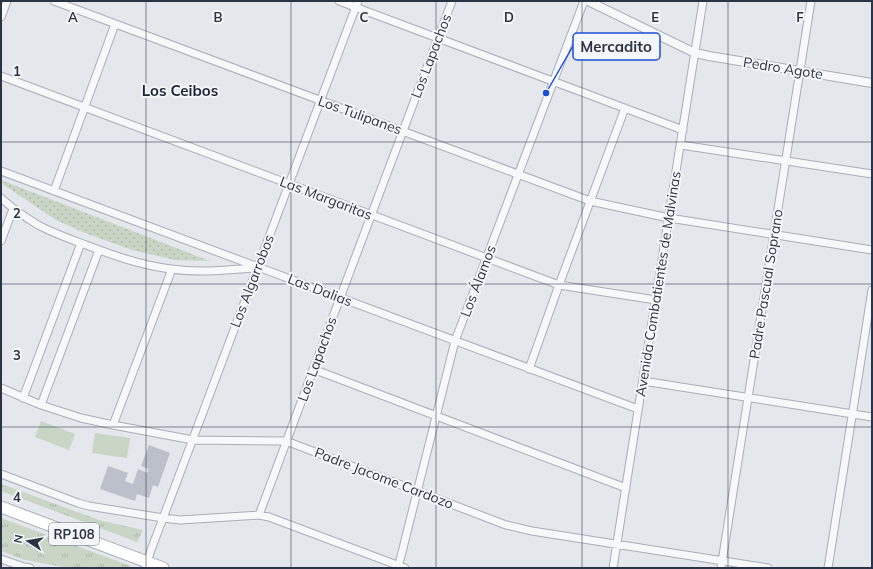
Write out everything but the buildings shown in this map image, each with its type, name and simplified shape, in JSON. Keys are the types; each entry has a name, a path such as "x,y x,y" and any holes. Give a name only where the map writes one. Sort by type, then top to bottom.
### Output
{"main road":[{"name":"RP108","path":"1,507 146,565 163,568"}],"street":[{"path":"1,17 7,1"},
{"name":"Los Tulipanes","path":"54,1 590,201 669,218 872,250"},
{"path":"339,1 357,4 438,38 683,130"},
{"name":"Los Lapachos","path":"259,515 452,1"},
{"name":"Los Álamos","path":"400,567 455,341 584,1"},
{"name":"Pedro Agote","path":"588,1 695,53 872,83"},
{"name":"Avenida Combatientes de Malvinas","path":"613,568 704,1"},
{"name":"Padre Pascual Soprano","path":"721,564 811,1"},
{"name":"Los Algarrobos","path":"146,565 357,4"},
{"path":"54,191 115,24"},
{"name":"Las Margaritas","path":"1,76 558,285 656,300"},
{"path":"529,369 558,285 625,108"},
{"path":"681,145 872,174"},
{"name":"Las Dalias","path":"1,171 638,409"},
{"path":"1,198 13,209 38,225 124,260 172,269 209,271 258,267"},
{"path":"1,242 13,209"},
{"path":"23,398 81,243"},
{"path":"41,405 99,250"},
{"path":"113,425 172,269"},
{"path":"828,568 872,290"},
{"path":"313,369 626,488"},
{"path":"643,380 872,417"},
{"name":"Padre Jacome Cardozo","path":"1,388 41,405 81,418 193,440 286,441 512,526 532,532 617,544 721,564 768,568"},
{"path":"1,474 84,505 163,518 180,520 259,515 269,517 400,567"},
{"path":"1,559 30,568"}],"green space":[{"path":"1,180 210,261 175,260 132,250 85,233 56,220 1,183"},
{"path":"41,421 75,434 69,450 35,437"},
{"path":"95,433 130,438 127,458 92,453"},
{"path":"1,484 99,520 143,530 137,542 1,491"},
{"path":"1,518 131,566 130,568 69,568 25,560 1,551"}],"place":[{"name":"Mercadito","path":"546,93"}],"district":[{"name":"Los Ceibos","path":"180,90"}]}
